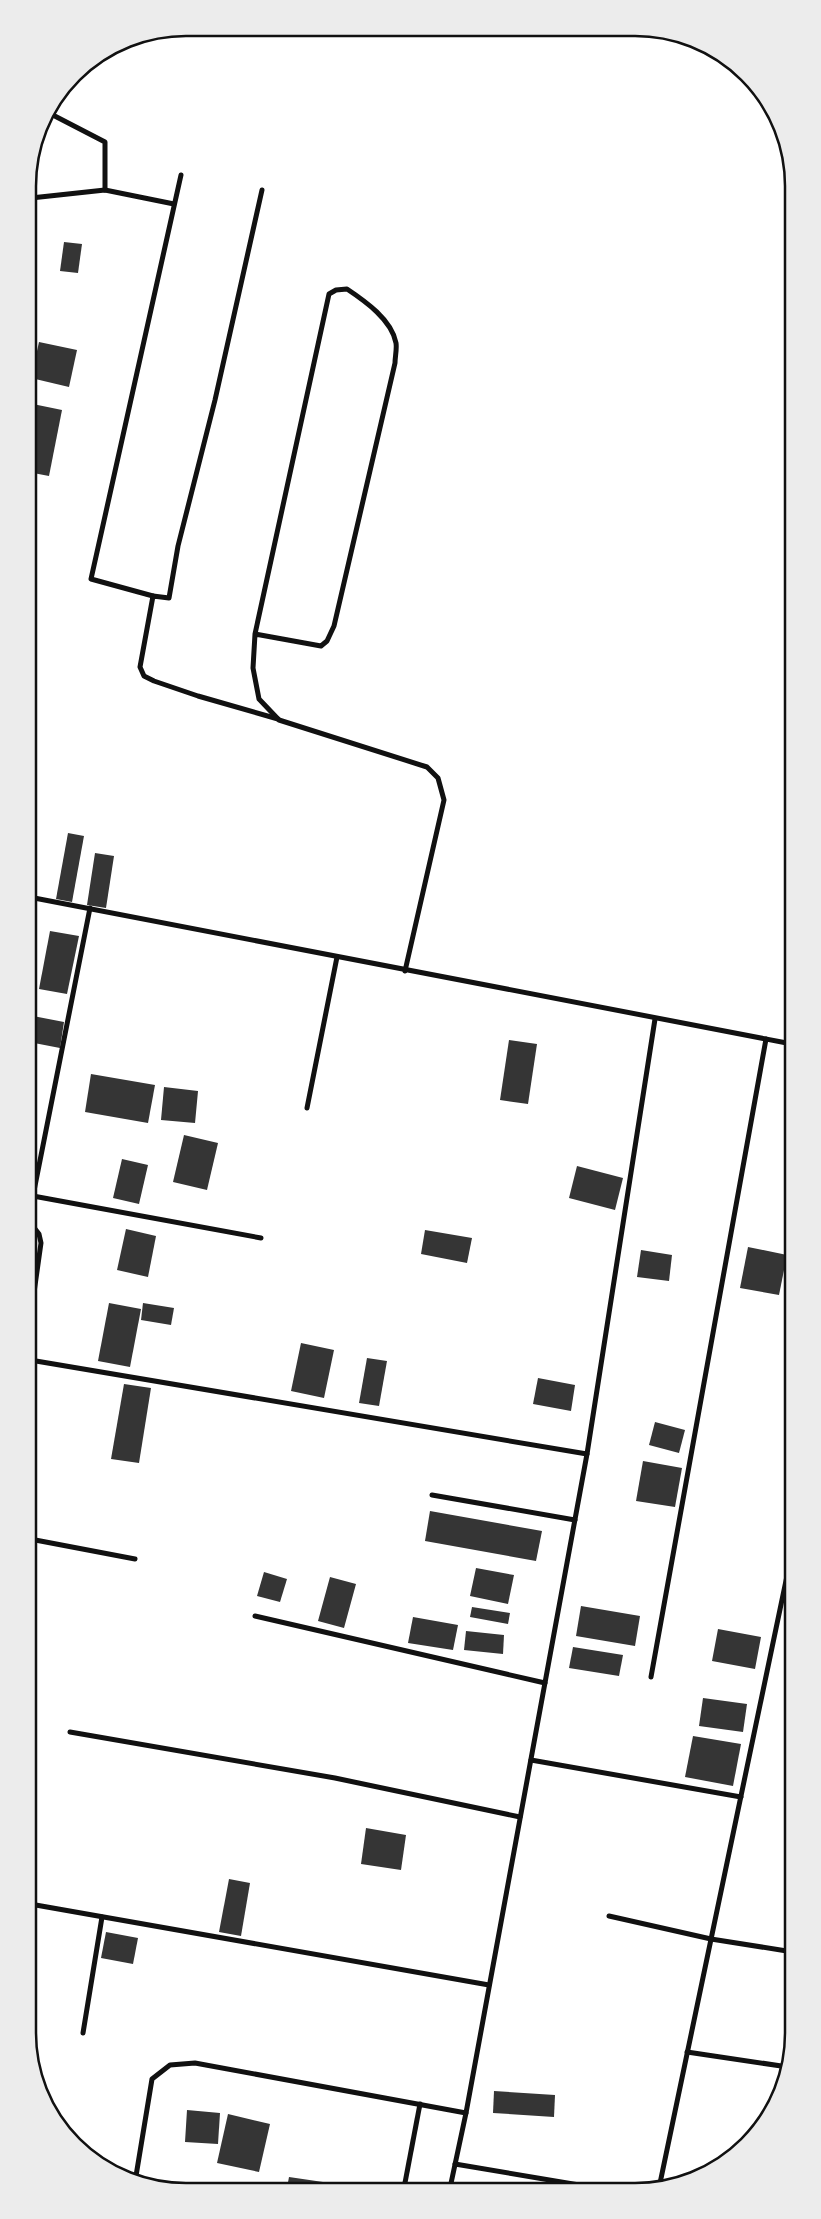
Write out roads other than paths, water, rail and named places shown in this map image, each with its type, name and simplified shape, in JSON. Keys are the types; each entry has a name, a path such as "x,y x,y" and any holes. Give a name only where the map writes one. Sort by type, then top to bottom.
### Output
{"street":[{"path":"54,116 105,142 105,190"},
{"path":"180,175 91,579 153,596 169,598 178,546 215,400 262,190"},
{"path":"37,197 105,190 174,204"},
{"path":"255,634 321,646 327,641 334,626 395,363 396,343 391,330 372,305 347,289 336,290 329,294 255,634 253,668 259,699 279,720"},
{"path":"153,596 141,654 140,667 144,676 198,696 427,767 438,778 444,800 405,971"},
{"path":"37,897 405,971 785,1043"},
{"path":"36,1179 90,908"},
{"path":"307,1108 337,957"},
{"path":"451,2183 466,2113 588,1454 655,1019"},
{"path":"651,1677 766,1039"},
{"path":"36,1197 261,1238"},
{"path":"36,1231 41,1243 36,1276"},
{"path":"36,1361 588,1454"},
{"path":"432,1495 575,1520"},
{"path":"36,1540 135,1559"},
{"path":"661,2180 784,1589"},
{"path":"256,1616 545,1683"},
{"path":"70,1732 334,1778 520,1817"},
{"path":"531,1760 741,1796"},
{"path":"36,1905 489,1985"},
{"path":"609,1916 711,1939 784,1951"},
{"path":"83,2033 102,1917"},
{"path":"687,2052 781,2066"},
{"path":"136,2174 152,2079 170,2065 195,2063 466,2113"},
{"path":"405,2183 420,2104"},
{"path":"455,2164 567,2183"}]}
